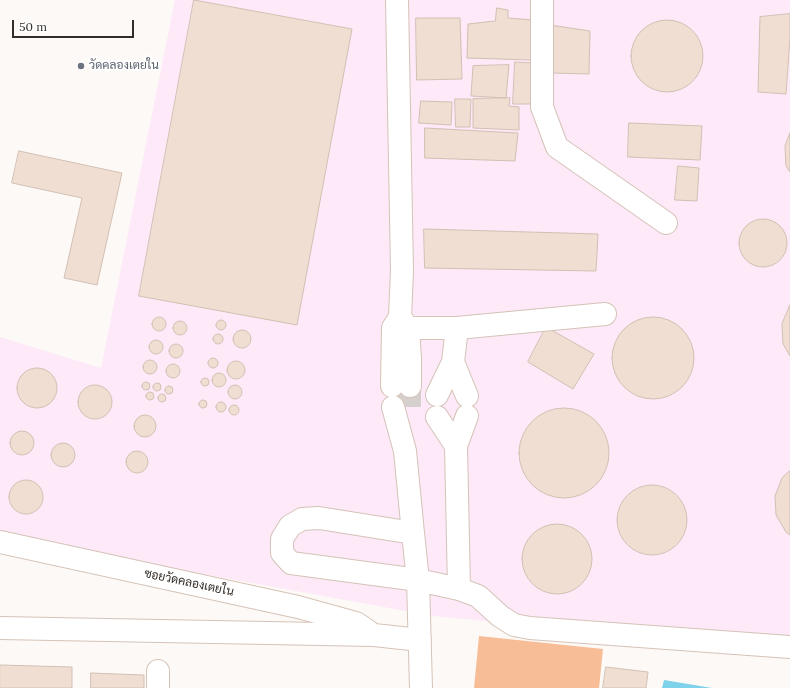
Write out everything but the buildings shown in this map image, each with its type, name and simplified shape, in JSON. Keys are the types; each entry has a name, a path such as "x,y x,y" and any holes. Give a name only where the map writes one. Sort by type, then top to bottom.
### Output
{"street":[{"path":"397,0 402,270 400,325 410,358 401,396 418,580 421,688"},
{"path":"542,0 542,107 557,147 666,223"},
{"path":"400,325 457,328 605,314"},
{"path":"437,395 453,362 457,328"},
{"path":"453,362 467,406 456,446 459,588"},
{"path":"437,417 456,446"},
{"path":"413,533 319,518 302,519 290,526 282,539 282,552 291,562 418,580 459,588 478,596 500,616 514,625 530,628 790,648"},
{"name":"ซอยวัดคลองเตยใน","path":"0,542 298,607 356,623 374,635"},
{"path":"0,628 374,635 420,640"}],"shaded area":[{"path":"175,0 790,0 790,650 433,616 0,537 0,337 101,368"},
{"path":"479,636 603,649 599,688 474,688"}],"water":[{"path":"664,680 712,688 662,688"}],"tunnel":[{"path":"410,386 410,407"}],"place":[{"name":"วัดคลองเตยใน","path":"81,66"}]}
